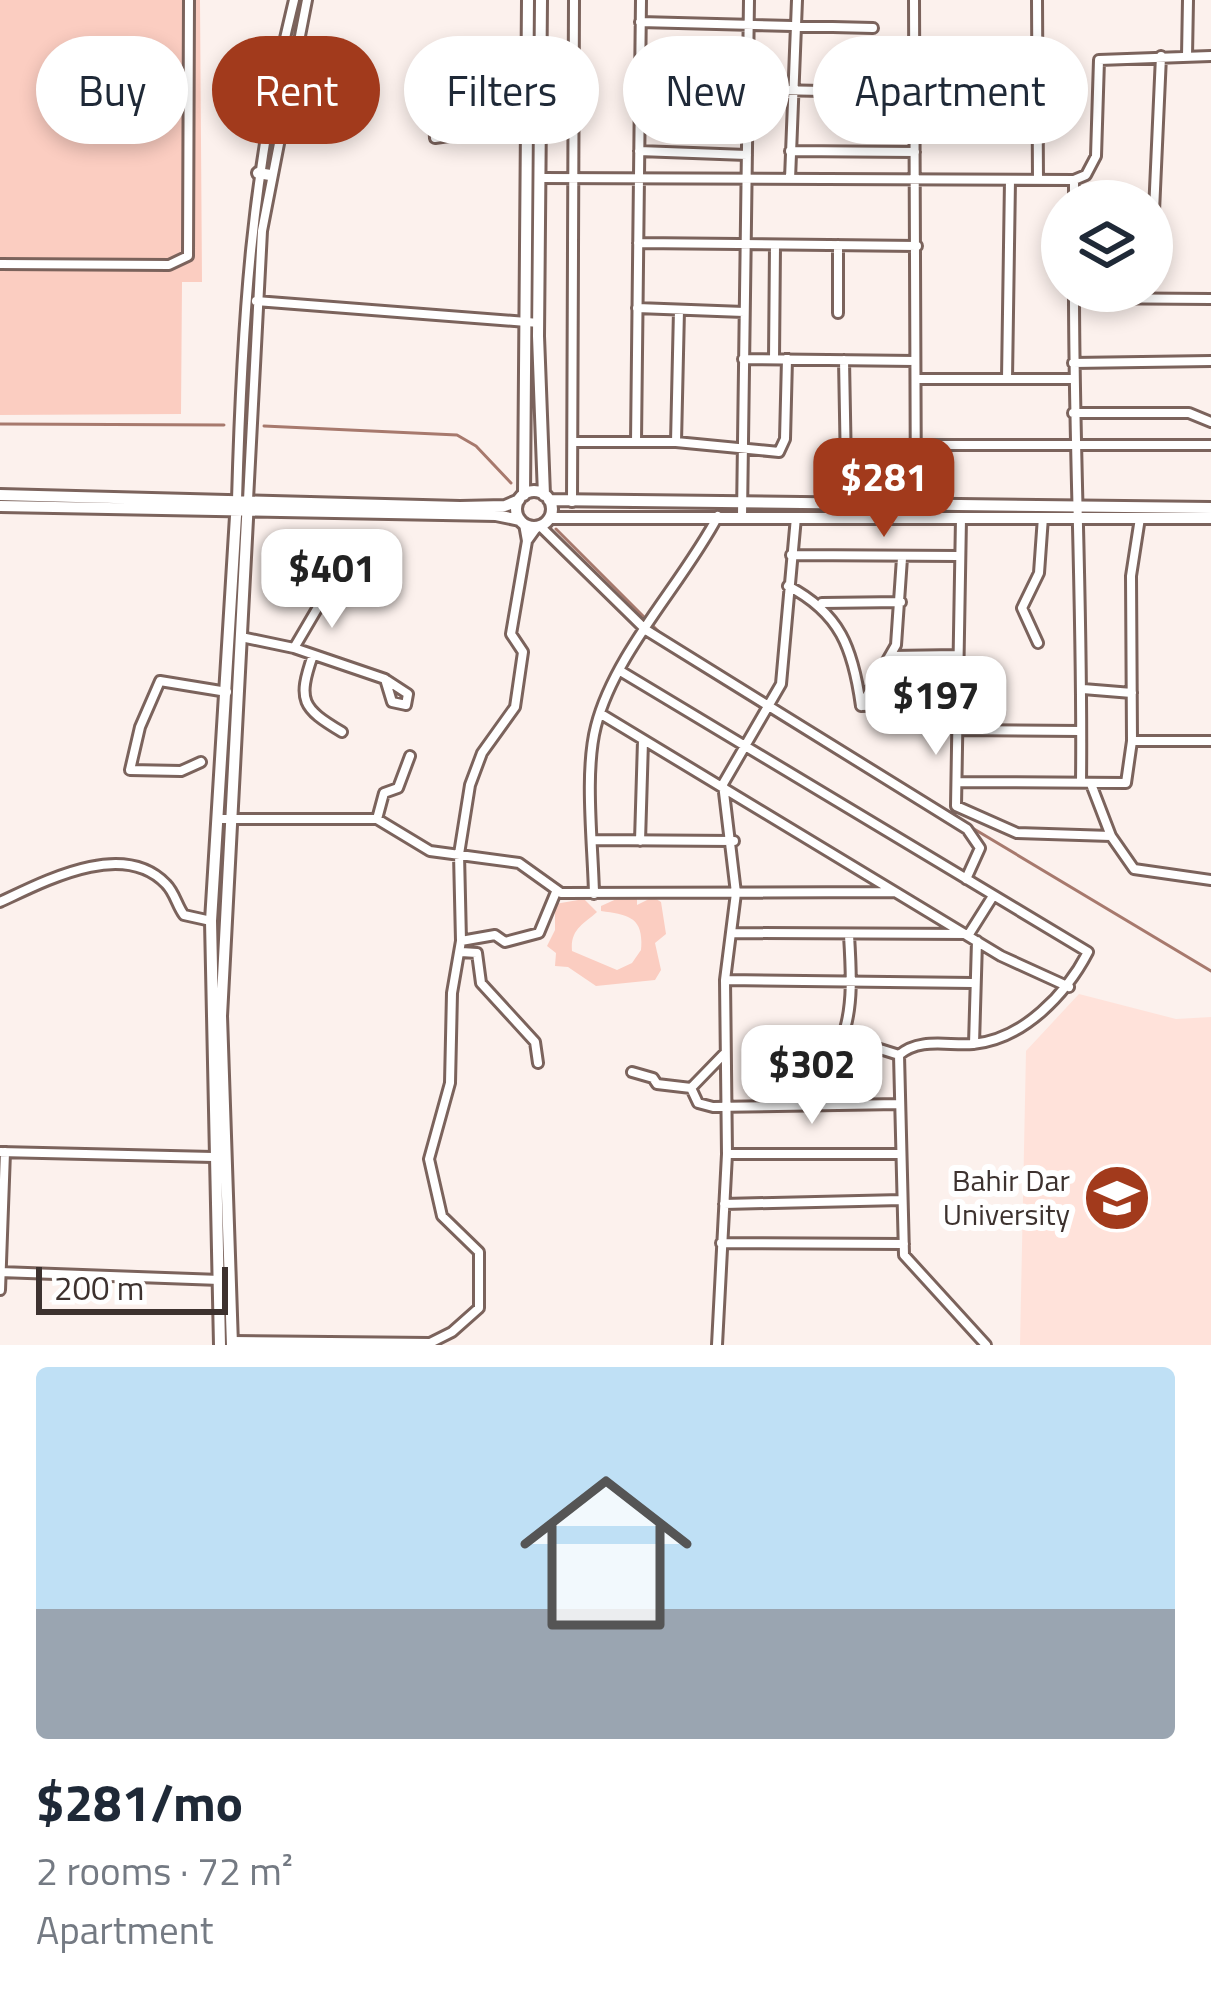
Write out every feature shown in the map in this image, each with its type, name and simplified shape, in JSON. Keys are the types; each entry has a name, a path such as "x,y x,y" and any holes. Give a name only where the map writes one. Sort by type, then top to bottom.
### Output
{"main road":[{"path":"528,0 534,36"},
{"path":"534,31 541,0"},
{"path":"534,144 532,323 546,497 534,523"},
{"path":"534,523 521,498 540,178 537,144"},
{"path":"0,495 496,515 534,523 741,510 796,516 826,511"},
{"path":"0,506 494,507 521,498 546,497 572,504 741,510 1211,508"},
{"path":"223,1280 211,921 241,637 242,505"},
{"path":"228,1344 213,1157 218,1133 227,692 242,505"},
{"path":"916,511 961,517 1043,517 1074,512 1211,518"}],"street":[{"path":"0,264 169,265 188,256 189,0"},
{"path":"242,505 243,299 294,0"},
{"path":"242,505 264,174 307,0"},
{"path":"572,504 574,0"},
{"path":"640,0 640,36"},
{"path":"748,36 749,0"},
{"path":"790,179 797,0"},
{"path":"914,0 916,511"},
{"path":"540,178 1038,180 1037,0"},
{"path":"1187,56 1188,0"},
{"path":"640,22 873,28"},
{"path":"1155,180 1161,56"},
{"path":"1074,180 1086,175 1096,155 1096,64 1104,57 1211,56"},
{"path":"790,93 813,93"},
{"path":"455,98 456,135 435,138 434,101 455,98"},
{"path":"636,442 639,144"},
{"path":"741,510 746,144"},
{"path":"639,151 746,155"},
{"path":"790,151 915,152"},
{"path":"1007,380 1010,180"},
{"path":"638,243 916,246"},
{"path":"774,359 776,244"},
{"path":"838,245 838,313"},
{"path":"1173,296 1211,299"},
{"path":"256,301 532,323"},
{"path":"637,308 744,311"},
{"path":"676,442 679,310"},
{"path":"1074,312 1074,512 1086,783 1111,836 1134,869 1211,880"},
{"path":"743,358 915,362"},
{"path":"572,442 783,449 787,359"},
{"path":"844,360 846,469"},
{"path":"1073,363 1211,361"},
{"path":"916,379 1073,379"},
{"path":"1073,413 1189,413 1211,422"},
{"path":"916,445 1211,446"},
{"path":"594,894 594,738 601,714 652,617 696,559 718,515"},
{"path":"717,1345 728,1154 724,980 736,893 734,841 723,784 770,706 787,659 796,516"},
{"path":"956,822 961,517"},
{"path":"1038,644 1022,608 1039,573 1043,517"},
{"path":"958,782 1126,783 1132,741 1131,577 1140,518"},
{"path":"228,1344 430,1343 452,1332 478,1308 479,1252 442,1216 429,1167 450,1083 453,982 461,952 459,854 474,769 515,706 523,652 511,634 534,523 646,631 980,841 966,879"},
{"path":"791,555 959,556"},
{"path":"861,706 892,656 902,558"},
{"path":"294,648 331,585"},
{"path":"788,586 821,603 901,602"},
{"path":"821,603 850,656 861,706"},
{"path":"241,637 294,648 385,680"},
{"path":"313,655 304,680 309,712 342,732"},
{"path":"892,656 958,655"},
{"path":"622,672 1088,952 1069,987 1031,1020 974,1044 922,1045 899,1054 845,1038"},
{"path":"201,762 182,771 130,770 140,727 160,681 227,692"},
{"path":"1083,689 1132,692"},
{"path":"861,706 958,703"},
{"path":"601,714 895,892 1069,987"},
{"path":"958,730 1082,731"},
{"path":"640,841 643,740"},
{"path":"1132,741 1211,741"},
{"path":"377,819 384,793 398,788 410,756"},
{"path":"956,806 1018,833 1111,836"},
{"path":"224,819 377,819 430,851 518,863 556,892 895,892"},
{"path":"593,840 734,841"},
{"path":"0,902 101,864 125,863 168,885 184,915 211,921"},
{"path":"461,940 494,935 505,942 538,933 556,892"},
{"path":"974,1044 973,937 993,896"},
{"path":"734,933 973,937"},
{"path":"795,1106 824,1074 845,1038 852,983 849,935"},
{"path":"461,952 477,953 481,983 535,1042 538,1063"},
{"path":"724,980 973,983"},
{"path":"899,1054 904,1255 986,1345"},
{"path":"692,1088 723,1055"},
{"path":"632,1072 653,1078 657,1084 692,1088"},
{"path":"692,1088 698,1103 724,1108 898,1104"},
{"path":"0,1291 3,1152 213,1157"},
{"path":"728,1154 900,1154"},
{"path":"724,1204 902,1200"},
{"path":"721,1243 904,1244"},
{"path":"1,1273 223,1280"}],"shaded area":[{"path":"0,0 200,0 202,282 182,282 181,414 0,415"},
{"path":"621,897 637,898 637,905 653,897 661,902 666,934 655,943 661,970 655,980 596,986 568,967 555,966 556,953 547,946 555,930 555,904 584,899 597,912 576,932 572,951 617,970 632,963 641,950 637,924 627,916 601,911 601,906"},
{"name":"Bahir Dar University","path":"1079,994 1176,1019 1211,1017 1211,1345 1020,1345 1026,1051"}],"waterway":[{"path":"0,424 224,425"},
{"path":"264,426 457,435 476,446 511,483"},
{"path":"556,529 660,633 961,821"},
{"path":"969,826 1211,971"}],"place":[{"name":"Bahir Dar University","path":"1117,1198"}]}
